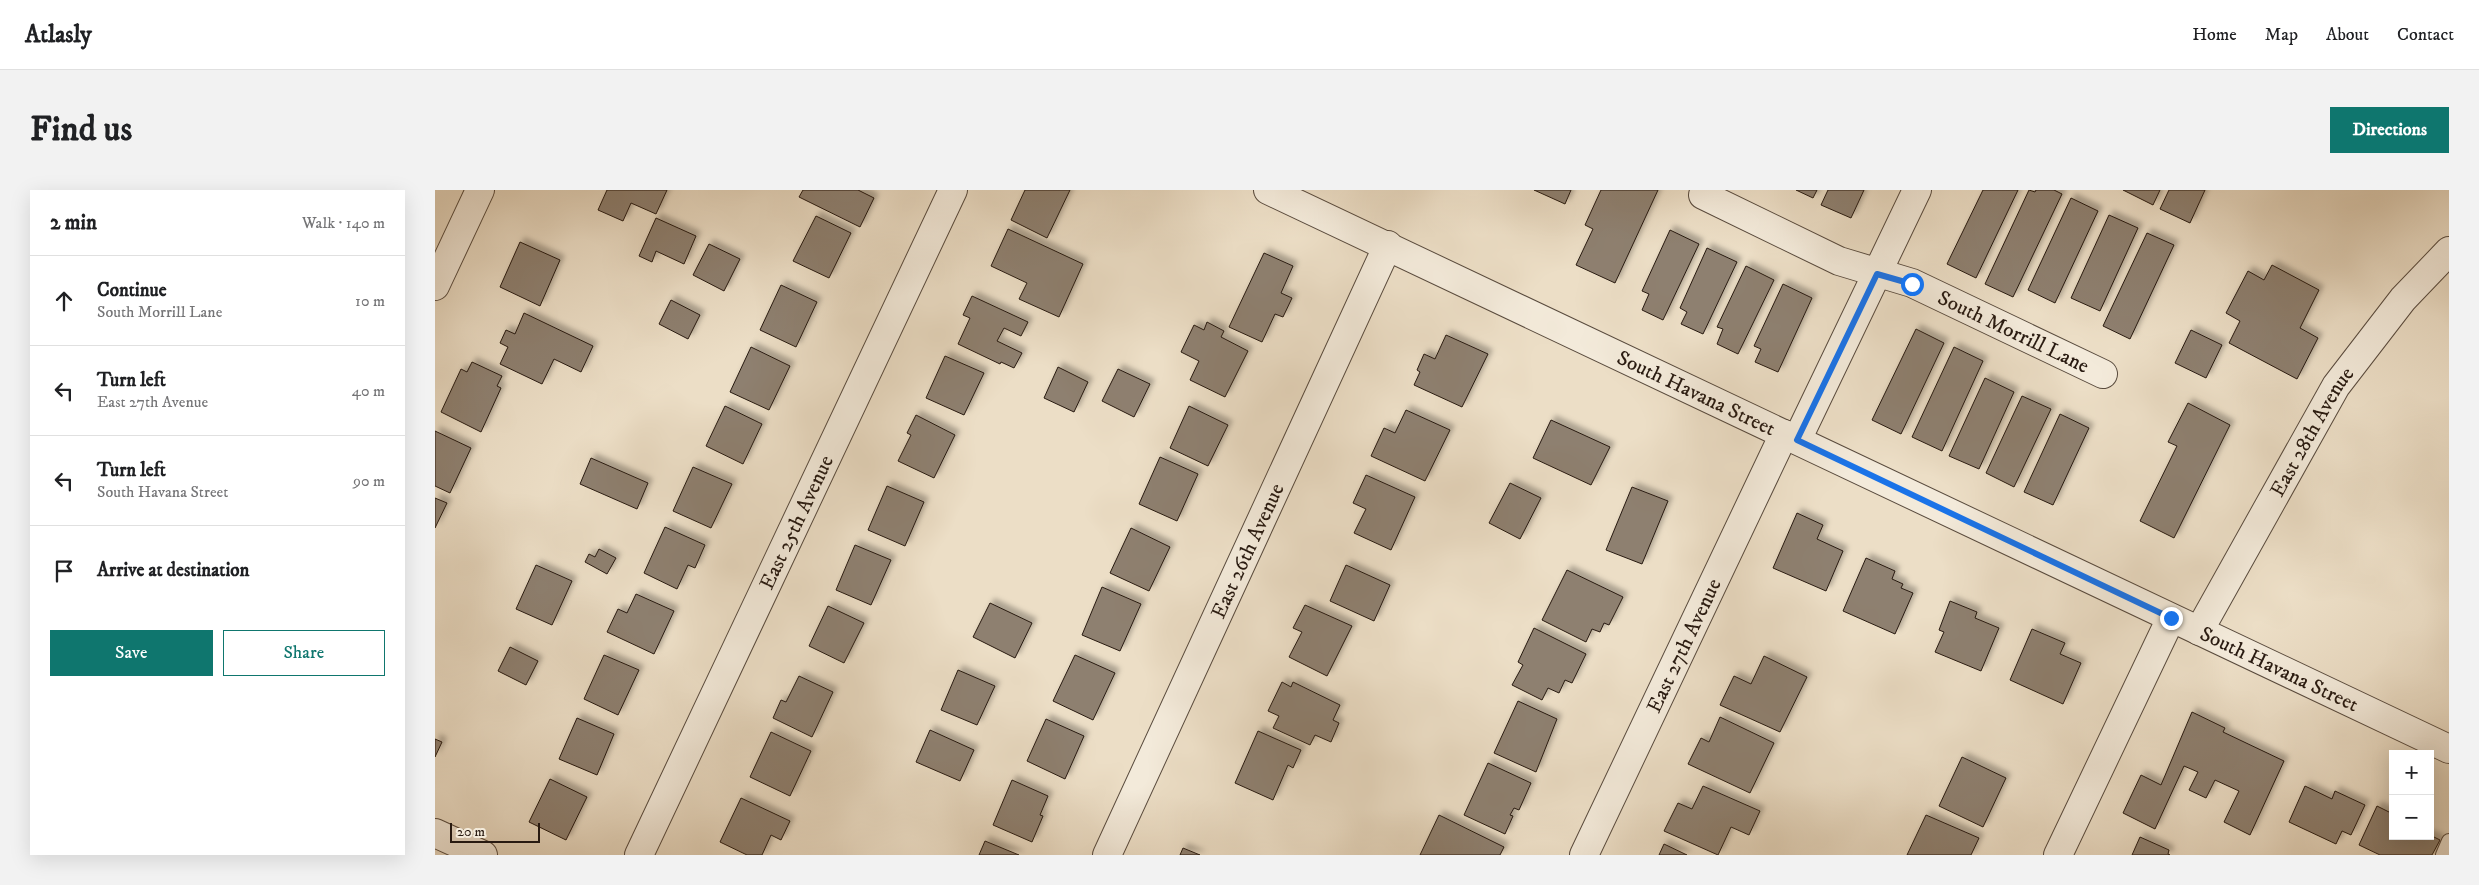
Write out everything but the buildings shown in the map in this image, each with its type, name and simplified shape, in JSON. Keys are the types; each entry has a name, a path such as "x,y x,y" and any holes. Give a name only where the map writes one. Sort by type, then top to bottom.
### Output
{"street":[{"path":"435,286 481,190"},
{"name":"East 25th Avenue","path":"639,855 953,190"},
{"name":"South Havana Street","path":"1268,190 2449,749"},
{"name":"East 27th Avenue","path":"1584,855 1791,437 1877,274 1917,190"},
{"name":"South Morrill Lane","path":"1703,195 1839,261 1912,284 2103,374"},
{"name":"East 26th Avenue","path":"1107,855 1388,246"},
{"name":"East 28th Avenue","path":"2199,631 2336,386 2403,299 2449,251"},
{"path":"2058,855 2171,618"},
{"path":"435,833 483,855"}],"lane":[{"path":"2443,855 2449,841"}],"route":[{"path":"1912,284 1877,274 1797,440 2171,618"}]}
